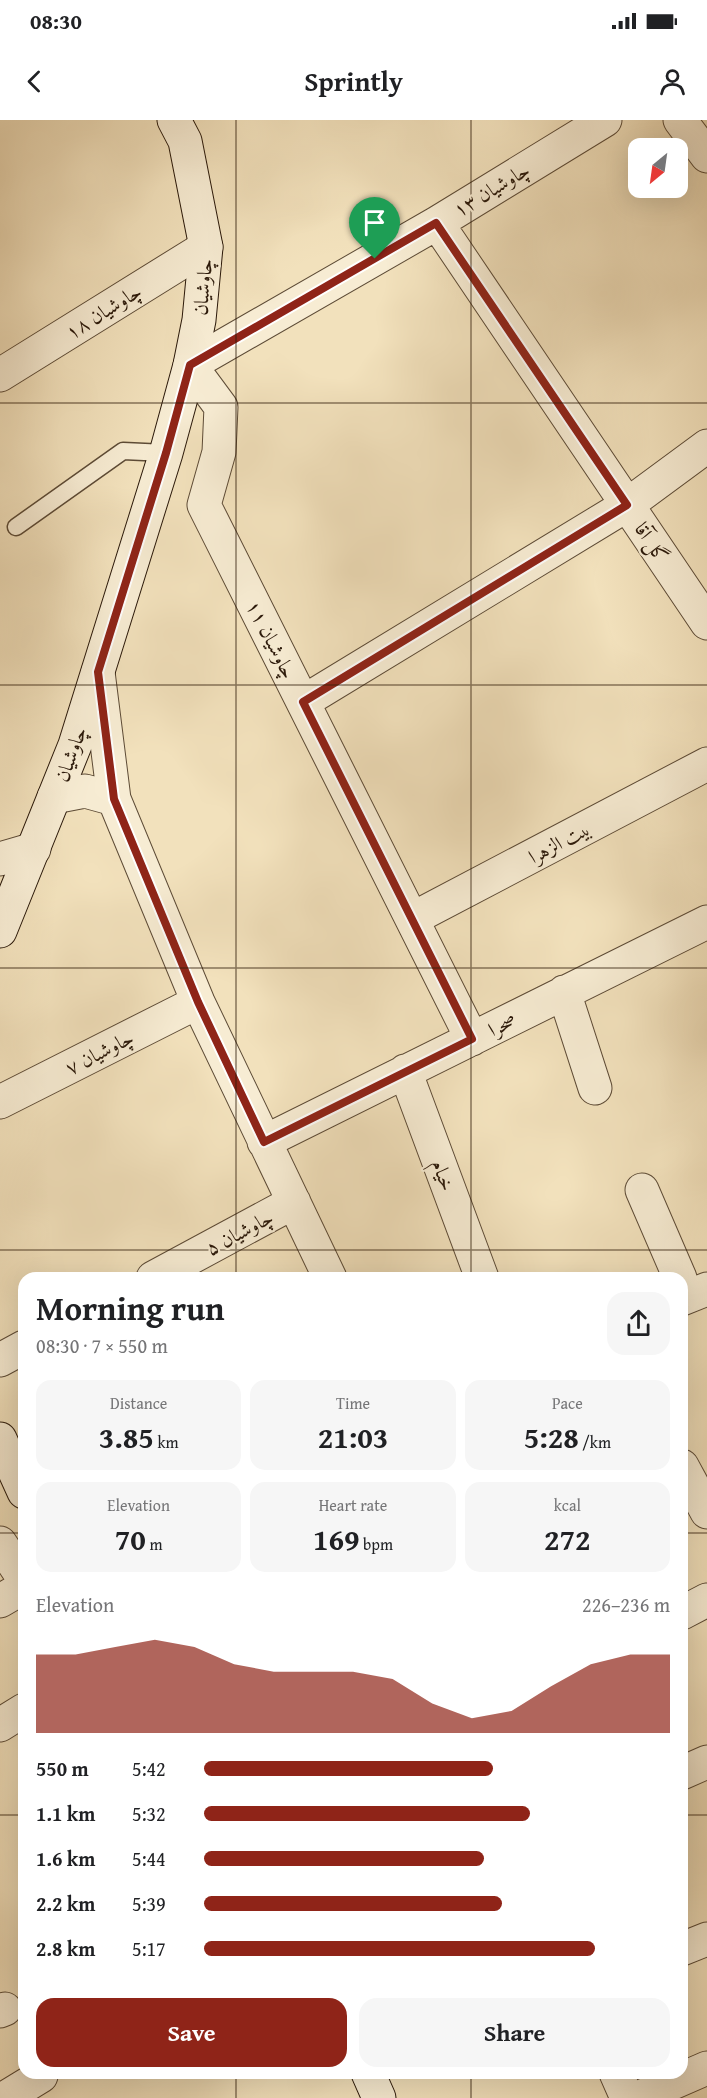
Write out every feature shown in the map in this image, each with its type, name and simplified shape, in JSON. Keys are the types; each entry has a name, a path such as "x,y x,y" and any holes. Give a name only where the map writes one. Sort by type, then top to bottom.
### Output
{"street":[{"name":"چاوشیان","path":"0,931 75,745 166,453 190,365 199,320 206,247 184,141 174,120"},
{"name":"چاوشیان ۱۳","path":"190,365 436,223 605,120"},
{"path":"680,120 707,156"},
{"name":"گل آقا","path":"436,223 707,623"},
{"name":"چاوشیان ۱۸","path":"0,375 206,247"},
{"name":"چاوشیان ۱۱","path":"190,365 221,407 219,452 204,505 472,1039"},
{"path":"303,702 627,505 707,446"},
{"path":"98,672 114,799 198,1002 327,1272"},
{"name":"بیت الزهرا","path":"412,919 707,765"},
{"path":"54,797 85,791 114,799"},
{"path":"0,859 34,849"},
{"name":"صحرا","path":"264,1142 707,922"},
{"path":"564,993 595,1088"},
{"name":"چاوشیان ۷","path":"0,1102 198,1002"},
{"name":"خیام","path":"405,1071 480,1272"},
{"path":"642,1190 680,1272"},
{"name":"چاوشیان ۵","path":"164,1272 294,1202"},
{"path":"0,1360 18,1350"},
{"path":"2,1450 18,1481"},
{"path":"688,1477 707,1512"},
{"path":"0,1543 18,1570"},
{"path":"0,1601 18,1590"},
{"path":"688,1610 707,1600"},
{"path":"0,1725 18,1714"},
{"path":"688,1770 707,1762"},
{"path":"688,1947 707,1939"},
{"path":"688,2076 707,2068"},
{"path":"5,2098 36,2079"},
{"path":"371,2079 379,2098"},
{"path":"619,2079 627,2098"},
{"path":"638,2098 682,2079"}],"lane":[{"path":"16,527 123,451 166,453"}],"route":[{"path":"436,223 627,505 303,702 472,1039 264,1142 198,1002 114,799 98,672 166,453 190,365 375,259 436,223"}]}
